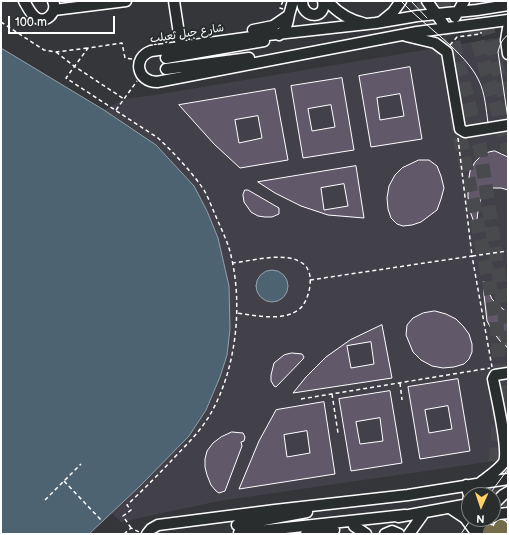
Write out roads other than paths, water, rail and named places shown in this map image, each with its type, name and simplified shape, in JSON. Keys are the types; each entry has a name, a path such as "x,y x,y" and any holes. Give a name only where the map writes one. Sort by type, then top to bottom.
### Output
{"street":[{"path":"24,1 34,17 39,19 49,18 52,4 126,1"},
{"path":"174,1 181,47"},
{"path":"166,58 260,42 282,33 288,21 293,1"},
{"path":"302,1 305,12 312,15 322,11 324,8 323,1"},
{"path":"327,1 335,9 347,17 372,24 383,20 393,12 401,1"},
{"path":"427,1 448,28"},
{"path":"448,28 464,1"},
{"name":"شارع جبل ثعيلب","path":"343,47 157,82 150,81 141,74 139,68 140,60 144,54 151,51 232,39 372,24 508,5"},
{"path":"232,39 244,32 273,26 289,15"},
{"path":"166,69 343,47 400,35 508,20"},
{"path":"508,28 506,40 508,54"},
{"path":"400,35 435,43 447,52 461,131 465,132 508,125"},
{"path":"484,483 505,460 506,452 492,372 495,375 508,373"},
{"path":"238,529 408,495 508,479"},
{"path":"484,483 508,485"},
{"path":"146,534 158,525 408,495"},
{"path":"238,529 405,515 461,506"},
{"path":"450,508 461,515"},
{"path":"409,534 424,513"},
{"path":"306,534 405,515"},
{"path":"354,526 366,534"},
{"path":"385,534 392,531 399,534"}],"water":[{"path":"1,48 104,110 156,145 194,186 207,211 218,238 229,286 230,329 227,355 220,377 206,410 189,436 140,486 89,534 1,534"},
{"path":"269,270 275,270 285,277 288,286 287,292 281,299 275,302 269,302 259,295 256,289 256,283 263,273"}],"tunnel":[{"path":"423,1 440,43 443,57"},
{"path":"443,1 480,148 508,343"},
{"path":"466,1 507,144 508,153"},
{"path":"479,1 491,42 508,114"},
{"path":"456,116 496,318 500,370 499,418 494,487"},
{"path":"501,527 508,457"}],"tram line":[{"path":"401,1 454,49 473,70 483,91 488,123"},
{"path":"411,1 427,18"},
{"path":"508,35 504,38 498,52 508,119"},
{"path":"495,487 508,469"},
{"path":"461,534 466,527"}]}
